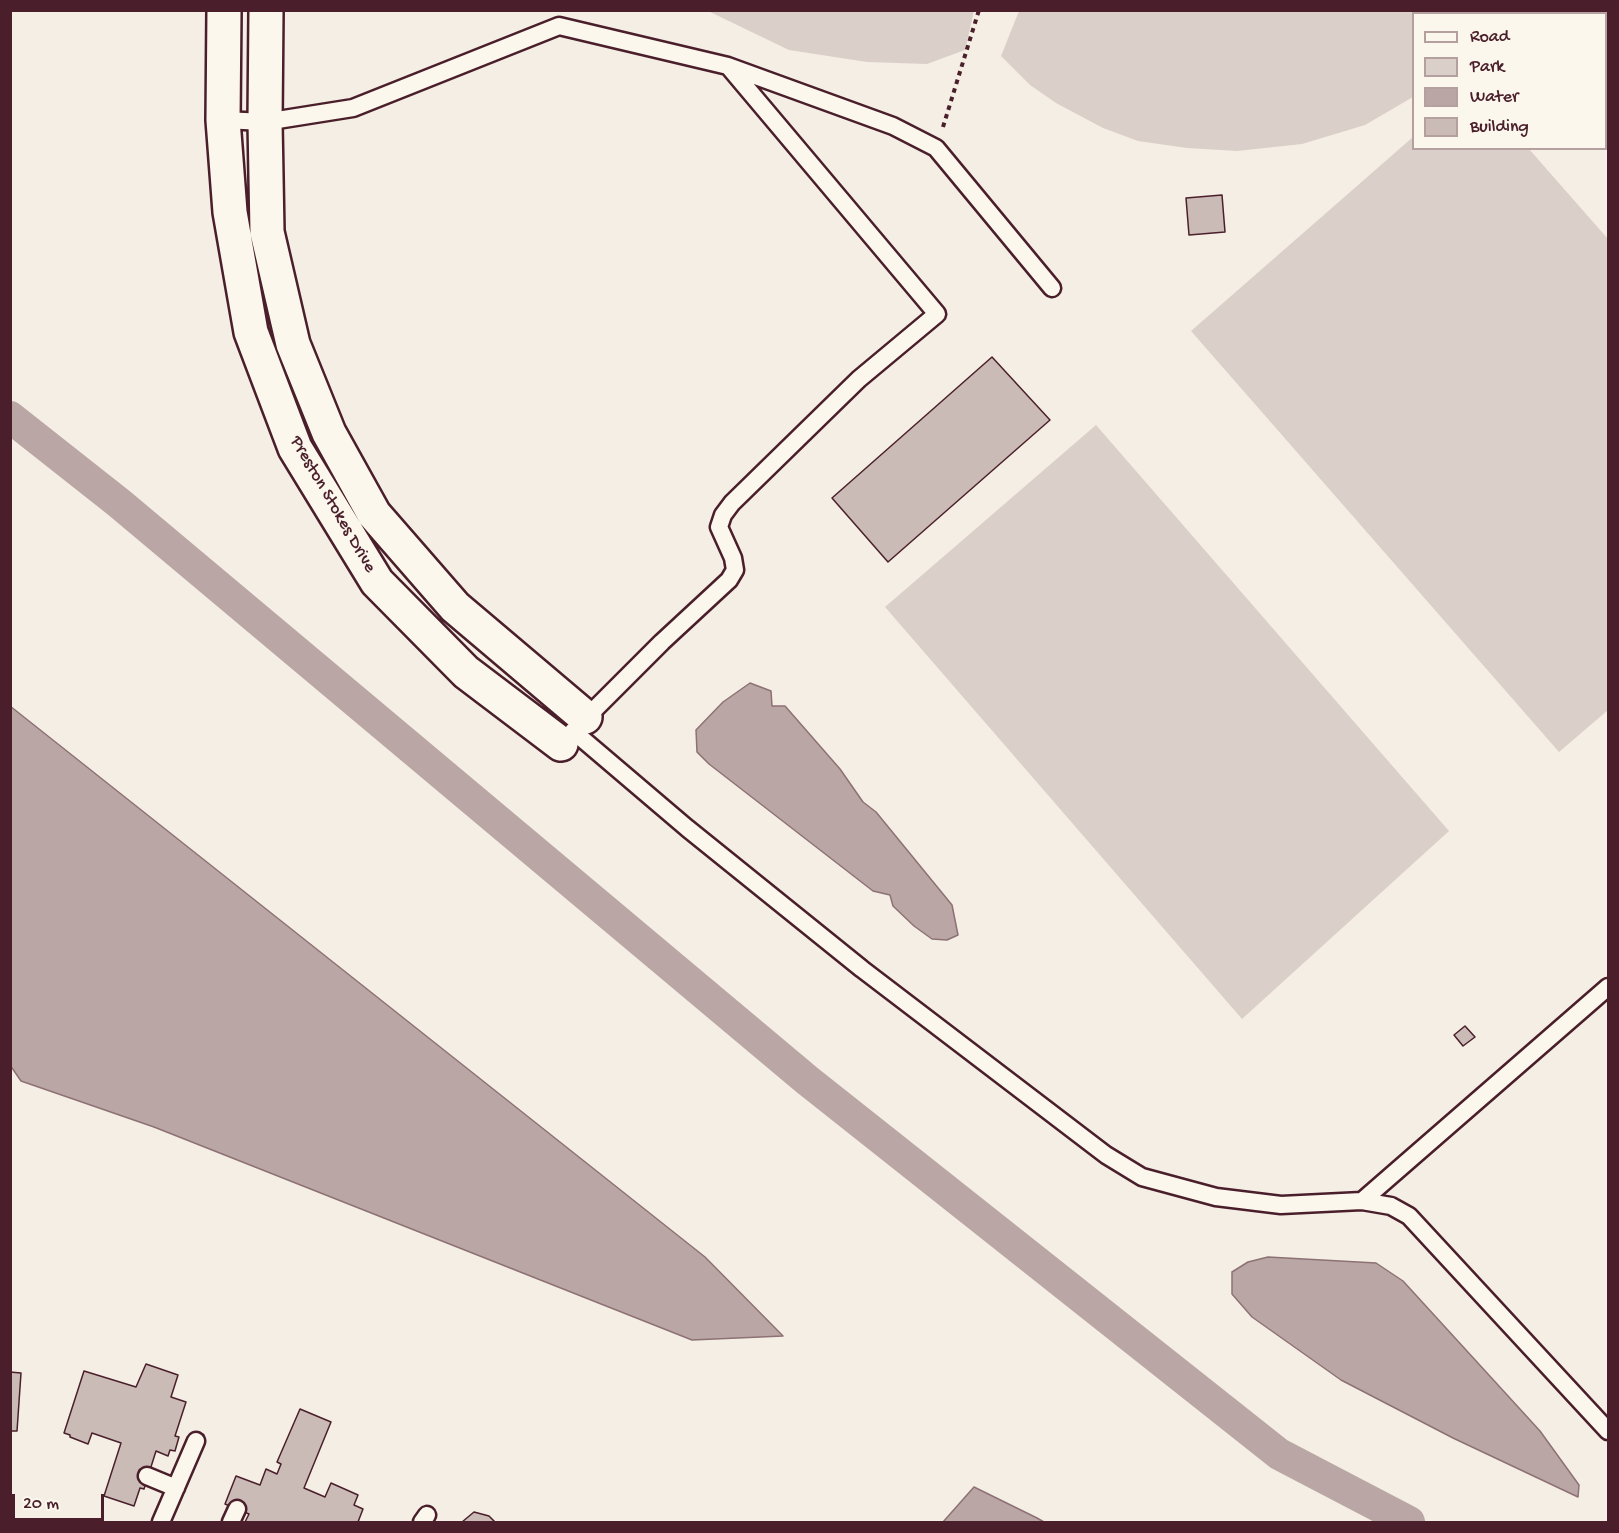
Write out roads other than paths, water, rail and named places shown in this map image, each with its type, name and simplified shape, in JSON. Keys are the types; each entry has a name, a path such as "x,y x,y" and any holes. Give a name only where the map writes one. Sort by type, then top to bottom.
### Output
{"street":[{"name":"Preston Stokes Drive","path":"224,10 223,120 230,212 252,332 295,448 377,582 466,672 573,731"},
{"name":"Preston Stokes Drive","path":"266,10 267,232 293,344 329,433 374,514 455,607 573,731"}],"lane":[{"path":"223,120 265,122 353,108 559,26 728,66 893,126 936,148 1052,288"},
{"path":"728,66 937,314 859,379 732,503 723,515 719,527 733,558 735,570 729,580 662,642 573,731 687,828 862,969 1106,1155 1142,1177 1216,1197 1281,1205 1362,1202 1391,1206 1409,1215 1608,1431"},
{"path":"1362,1202 1608,987"},
{"path":"161,1522 196,1441"},
{"path":"147,1476 176,1488"}],"water":[{"path":"750,683 771,691 772,706 785,706 840,769 863,802 876,812 952,905 958,935 947,940 932,939 893,906 890,895 873,891 709,764 697,752 696,730 723,702"},
{"path":"10,706 705,1257 783,1336 692,1340 154,1127 21,1081 10,1065"},
{"path":"1268,1257 1376,1263 1403,1281 1540,1431 1579,1485 1578,1497 1453,1438 1341,1380 1252,1317 1232,1294 1232,1272 1248,1262"},
{"path":"974,1487 1037,1518 1044,1522 943,1522"}],"waterway":[{"path":"10,417 119,503 807,1080 1279,1454 1409,1522"}]}
